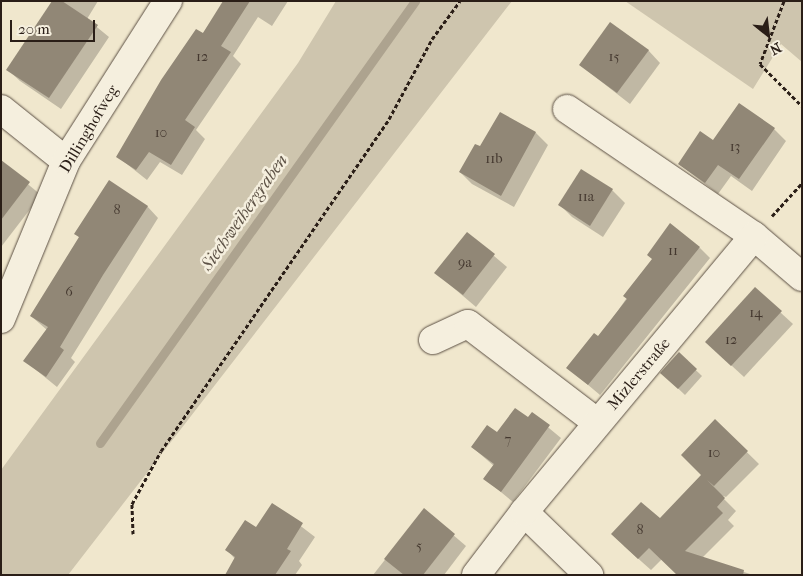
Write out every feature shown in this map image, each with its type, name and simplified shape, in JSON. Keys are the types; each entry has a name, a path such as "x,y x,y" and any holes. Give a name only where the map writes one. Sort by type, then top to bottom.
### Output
{"street":[{"name":"Dillinghofweg","path":"1,319 66,161 168,1"},
{"path":"1,109 66,161"},
{"path":"567,109 754,236 802,277"},
{"name":"Mizlerstraße","path":"476,575 524,512 754,236"},
{"path":"433,340 468,324 598,423"},
{"path":"524,512 589,575"}],"path":[{"path":"133,534 132,504 161,451 389,119 432,39 460,1"},
{"path":"784,1 760,64 802,106"},
{"path":"754,236 802,183"}],"shaded area":[{"path":"336,1 512,1 68,575 1,575 1,470 298,63"},
{"path":"625,1 802,1 802,62 781,44 753,89"}],"building":[{"path":"52,1 62,1 98,25 49,98 6,70"},
{"path":"223,1 250,1 221,46 231,52 185,120 195,127 171,165 149,152 136,170 116,157 161,80 196,29 203,33"},
{"path":"610,22 649,50 617,93 579,65"},
{"path":"739,103 775,128 739,179 718,165 705,183 678,164 700,131 713,140"},
{"path":"500,112 536,132 501,196 459,172 475,144 480,146"},
{"path":"1,160 30,182 1,220"},
{"path":"581,169 613,189 590,226 558,205"},
{"path":"109,180 148,206 103,275 60,347 64,350 46,377 23,361 48,327 30,316 79,237 74,234"},
{"path":"670,223 700,247 588,385 566,368 594,333 598,336 627,299 623,296 652,259 647,255"},
{"path":"467,232 495,254 463,295 434,273"},
{"path":"755,287 782,311 731,366 705,342"},
{"path":"679,352 697,369 678,389 660,373"},
{"path":"515,408 528,417 532,412 550,425 501,492 483,479 494,464 471,447 487,425 497,432"},
{"path":"715,419 748,451 714,486 707,480 725,498 717,507 723,513 685,551 744,570 743,575 677,575 649,548 638,559 611,534 641,502 660,518 701,475 681,455"},
{"path":"272,503 303,523 287,549 291,551 275,575 225,575 235,557 225,550 245,520 256,527"},
{"path":"424,508 455,534 423,575 404,575 384,559"}],"waterway":[{"name":"Siechweihergraben","path":"100,443 415,1"}]}
